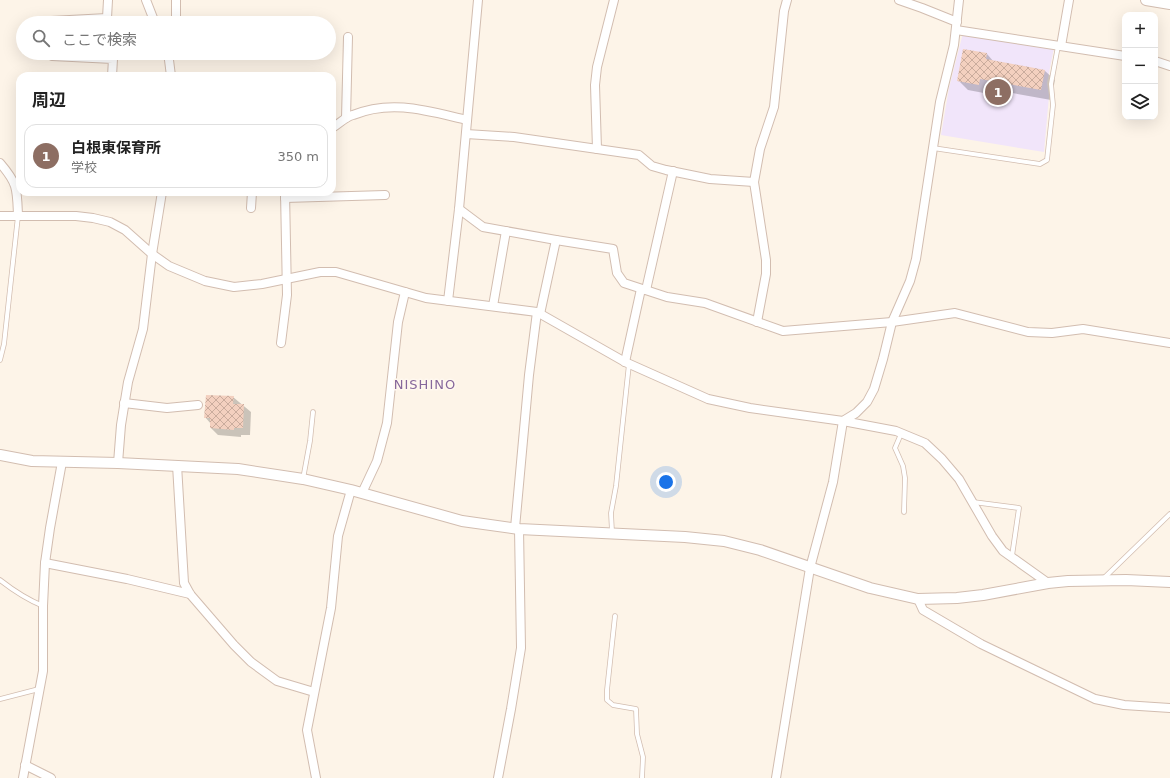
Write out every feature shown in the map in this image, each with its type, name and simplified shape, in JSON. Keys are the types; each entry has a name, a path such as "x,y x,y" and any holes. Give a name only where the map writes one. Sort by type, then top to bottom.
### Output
{"street":[{"path":"107,16 108,0"},
{"path":"146,0 152,16"},
{"path":"176,0 176,16"},
{"path":"448,301 459,209 478,0"},
{"path":"597,149 595,85 597,67 614,0"},
{"path":"757,322 766,274 766,260 754,182 760,149 774,107 784,11 787,0"},
{"path":"899,0 922,8 956,26 1060,46 1122,56"},
{"path":"776,778 810,568 833,482 843,421 856,413 867,402 874,389 892,322 910,282 916,259 940,102 954,45 959,0"},
{"path":"1060,46 1069,0"},
{"path":"1146,0 1170,4"},
{"path":"346,118 348,37"},
{"path":"112,60 112,72"},
{"path":"169,60 171,72"},
{"path":"1158,62 1170,66"},
{"path":"336,125 351,115 373,108 394,107 419,108 467,120"},
{"path":"466,134 514,137 597,149 639,156 652,166 710,179 754,182"},
{"path":"0,163 11,176 16,189"},
{"path":"627,363 672,171"},
{"path":"336,195 385,195"},
{"path":"17,196 18,216"},
{"path":"118,462 118,446 124,404 128,382 143,329 152,254 161,196"},
{"path":"251,208 252,196"},
{"path":"281,343 287,295 285,196"},
{"path":"459,209 483,227 613,249 617,273 624,283 667,297 705,303 783,331 892,322 955,313 1028,332 1052,333 1083,330 1170,343"},
{"path":"0,216 76,216 110,222 125,230 152,254 169,266 205,282 234,287 262,284 320,272 336,272 426,298 539,313 627,363 708,399 750,408 843,421 901,434 924,443 942,459 959,479 992,536 1003,550 1048,583"},
{"path":"493,306 506,231"},
{"path":"498,778 506,744 521,648 517,528 529,375 539,313 556,240"},
{"path":"362,493 377,461 387,423 398,322 405,292"},
{"path":"124,404 167,408 198,405"},
{"path":"0,455 32,461 118,462 238,469 303,479 351,490 462,521 517,528 685,537 724,541 760,550 870,588 918,599 970,597 1048,583 1126,580 1170,582"},
{"path":"23,778 43,671 43,606 45,563 62,462"},
{"path":"177,465 184,583 190,594 234,645 251,662 277,681 314,692"},
{"path":"316,778 308,730 331,608 338,536 351,490"},
{"path":"45,563 127,579 190,594"},
{"path":"918,599 923,610 981,644 1095,699 1124,705 1170,708"},
{"path":"25,765 51,778"}],"lane":[{"path":"933,148 1040,164 1047,160 1053,105 1051,84 1060,46"},
{"path":"0,360 4,344 18,216"},
{"path":"612,533 611,513 616,486 627,363"},
{"path":"303,479 313,412"},
{"path":"901,434 895,448 903,466 905,478 904,512"},
{"path":"972,502 1019,508 1012,557"},
{"path":"1100,581 1170,514"},
{"path":"0,580 17,593 43,606"},
{"path":"614,616 607,700 613,705 636,709 637,734 643,757 642,778"},
{"path":"0,699 39,689"}],"shaded area":[{"path":"963,33 1054,48 1047,83 1049,96 1044,152 941,135 949,88"}],"building":[{"path":"963,49 987,53 986,59 1045,70 1041,90 980,79 979,85 957,81"},
{"path":"206,395 234,396 233,404 244,404 243,428 234,428 234,430 210,428 210,418 204,418"}],"place":[{"name":"白根東保育所","path":"998,92"}],"district":[{"name":"NISHINO","path":"425,384"}]}
